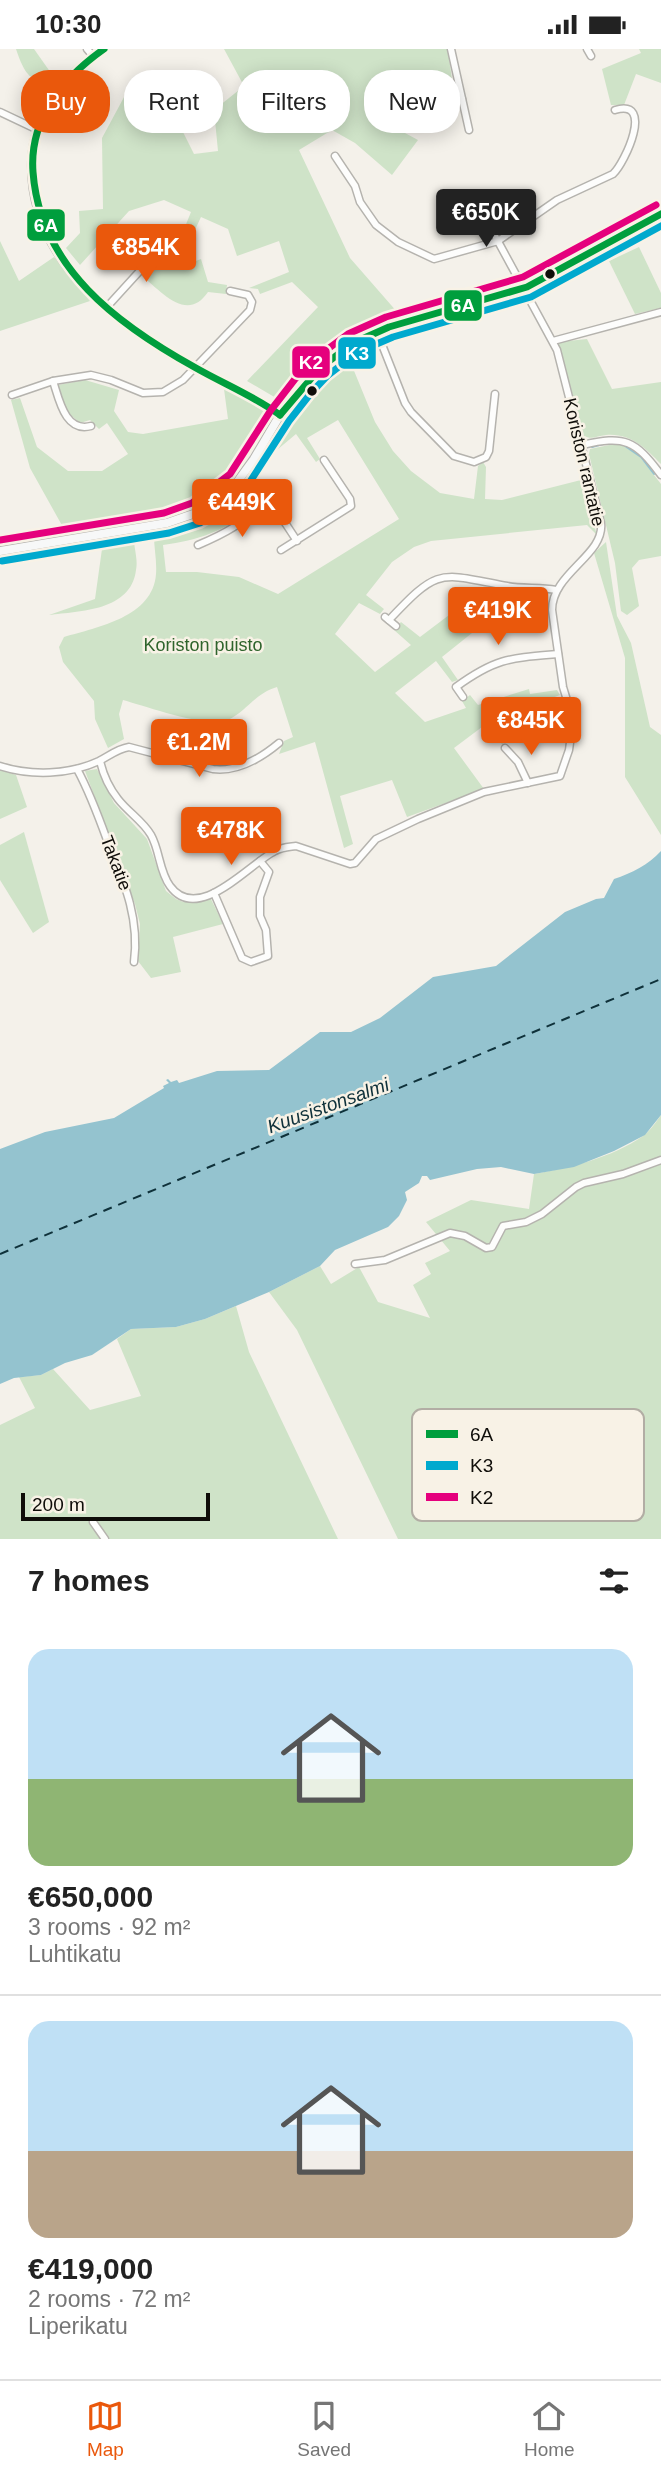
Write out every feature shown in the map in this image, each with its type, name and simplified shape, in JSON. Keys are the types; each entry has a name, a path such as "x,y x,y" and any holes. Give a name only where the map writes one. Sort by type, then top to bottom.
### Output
{"street":[{"path":"75,70 90,53 104,49"},
{"path":"451,49 469,129"},
{"path":"587,49 591,56"},
{"path":"335,156 355,186 360,202 370,218 388,236 429,258 438,259 498,241 557,200 613,174 620,167 634,134 636,122 635,116 626,109 615,110"},
{"path":"0,112 21,122"},
{"path":"37,133 32,155 33,197 42,224 58,255 106,308 142,337 280,415"},
{"name":"Koriston rantatie","path":"480,198 488,223 521,288 553,341 596,496 602,530 597,543 556,590"},
{"path":"0,551 181,519 208,506 235,484 254,459 280,415 320,368 353,343 377,331 543,280 661,214"},
{"path":"106,308 157,252 172,249 187,254"},
{"path":"12,395 52,381 91,375 143,393 157,394 176,386 250,310 252,302 248,295 230,291"},
{"path":"553,341 661,312"},
{"path":"377,331 407,407 446,450 459,459 474,462 486,457 489,451 495,394"},
{"path":"52,381 70,422 79,426 91,426"},
{"path":"582,445 608,440 625,441 638,448 661,475"},
{"path":"281,550 351,506 350,499 324,460"},
{"path":"235,484 283,518 298,541"},
{"path":"198,545 229,531 263,502"},
{"path":"100,761 118,799 151,835 171,887 187,897 214,893 230,885 275,851 296,846 355,863 373,841 399,828 484,792 560,776 569,750 573,720 564,692 552,610 556,590 515,587 461,577 442,577 427,583 387,619 396,626"},
{"path":"463,697 456,687 494,663 520,657 558,654"},
{"path":"0,766 21,772 77,769 100,761 120,748 135,747 213,769 226,769 253,761 279,743"},
{"path":"505,748 518,762 528,783"},
{"name":"Takatie","path":"77,769 89,791 132,905 136,945 134,962"},
{"path":"214,893 242,958 251,962 268,956 266,930 260,916 260,897 269,872 260,861"},
{"path":"355,1263 385,1260 450,1233 486,1248 492,1247 503,1226 526,1222 542,1214 576,1187 661,1160"},
{"path":"93,1522 105,1539"}],"green space":[{"path":"16,49 34,49 49,70 26,70"},
{"path":"224,49 448,49 451,70 364,70 364,133 405,133 418,140 392,175 355,143 337,133 350,133 350,70 237,70 237,73"},
{"path":"639,49 661,49 661,83 636,74 624,105 611,105 602,69 641,53"},
{"path":"237,92 237,133 327,133 299,150 350,258 398,313 362,327 331,347 276,398 247,381 318,307 292,282 260,294 258,289 249,288 289,272 279,241 237,256 228,229 201,217 187,247 178,244 191,212 164,200 129,211 80,265 66,248 80,233 79,211 103,209 102,138 105,133 110,133 110,123 124,97 124,133 184,133 194,154 218,151 216,133 223,133 223,103"},
{"path":"0,241 19,281 54,257 90,301 0,331"},
{"path":"639,247 661,293 661,308 635,314 609,261"},
{"path":"164,255 177,255 182,266 201,259 208,282 227,285 226,294 208,292 192,305 175,302 142,276"},
{"path":"587,339 612,389 661,382 661,464 643,447 623,436 584,436 558,342"},
{"name":"Koriston puisto","path":"350,361 375,422 393,451 411,471 440,493 474,499 478,466 483,462 486,467 485,499 502,500 581,480 597,535 587,525 431,541 414,547 392,562 366,595 384,609 380,614 359,603 335,634 375,672 411,645 394,630 401,622 420,637 457,609 481,618 521,619 521,626 477,629 442,657 458,680 452,682 436,661 395,693 425,722 466,708 462,701 470,695 478,705 529,689 530,694 557,690 560,695 490,721 505,741 502,744 486,724 454,748 484,789 407,817 392,780 340,796 353,844 344,848 315,742 279,754 284,741 293,737 277,687 262,694 235,716 219,722 192,719 123,700 119,714 124,739 108,748 95,719 94,701 63,662 59,647 64,637 122,618 145,601 153,589 156,574 154,536 200,520 242,495 257,504 236,521 202,537 163,545 166,572 197,572 239,577 278,594 399,519 338,420 307,438 320,459 316,462 296,434 271,455 248,487 244,482 289,410 309,392 324,370 330,364"},
{"path":"85,380 119,390 114,411 128,432 143,434 228,419 224,389 267,410 246,453 229,474 210,489 164,510 64,529 30,468 11,400 20,398 37,447 68,471 102,471 128,454 107,423 99,429 90,420 80,423 67,412 58,385"},
{"path":"619,443 639,456 661,484 661,556 639,560 632,568 639,606 627,615 621,611 615,563 589,454 590,449"},
{"path":"134,542 136,570 132,584 125,594 89,610 49,615 95,599 102,549"},
{"path":"606,542 617,616 631,643 650,727 661,735 661,835 625,777 625,658 594,553"},
{"path":"97,769 114,803 147,839 166,891 183,902 210,897 223,924 173,937 181,972 151,978 138,961 140,924 135,904 85,771"},
{"path":"0,770 16,775 27,807 0,819"},
{"path":"24,832 49,922 33,933 0,880 0,845"},
{"path":"661,1115 661,1539 398,1539 297,1330 269,1292 320,1266 331,1284 359,1267 378,1302 430,1318 413,1285 431,1274 425,1263 450,1251 426,1222 471,1200 529,1209 534,1174 604,1156 631,1144 653,1126"},
{"path":"236,1306 249,1352 338,1539 0,1539 0,1425 35,1408 19,1377 41,1375 53,1369 90,1410 141,1396 117,1339 131,1329 176,1327"}],"water":[{"name":"Kuusistonsalmi","path":"661,851 661,1115 645,1135 574,1167 534,1174 501,1167 477,1169 430,1180 427,1176 422,1176 419,1183 405,1192 407,1200 399,1216 388,1227 335,1250 320,1266 269,1292 205,1319 176,1327 131,1329 92,1355 65,1363 41,1375 14,1378 0,1384 0,1149 45,1132 114,1118 164,1088 163,1086 169,1083 166,1080 168,1079 171,1082 177,1080 179,1083 217,1071 269,1070 320,1032 351,1032 380,1018 433,977 496,966 565,912 604,898 614,879 639,868"}],"waterway":[{"path":"592,447 603,444"},
{"path":"625,446 641,457 654,474"}],"ferry route":[{"path":"0,1254 661,979"}],"transit line":[{"name":"6A","path":"104,49 62,87 43,117 37,135 33,172 39,206 50,237 67,265 88,290 139,333 280,415"},
{"name":"K2","path":"0,540 164,513 192,503 230,474 271,410 295,379 313,360 348,334 386,317 523,277 656,205"},
{"name":"6A","path":"280,415 320,368 353,343 389,327 527,287 661,214"},
{"name":"K3","path":"2,561 169,533 200,523 214,515 246,488 289,421 311,393 327,376 358,352 393,337 531,297 661,226"}]}
